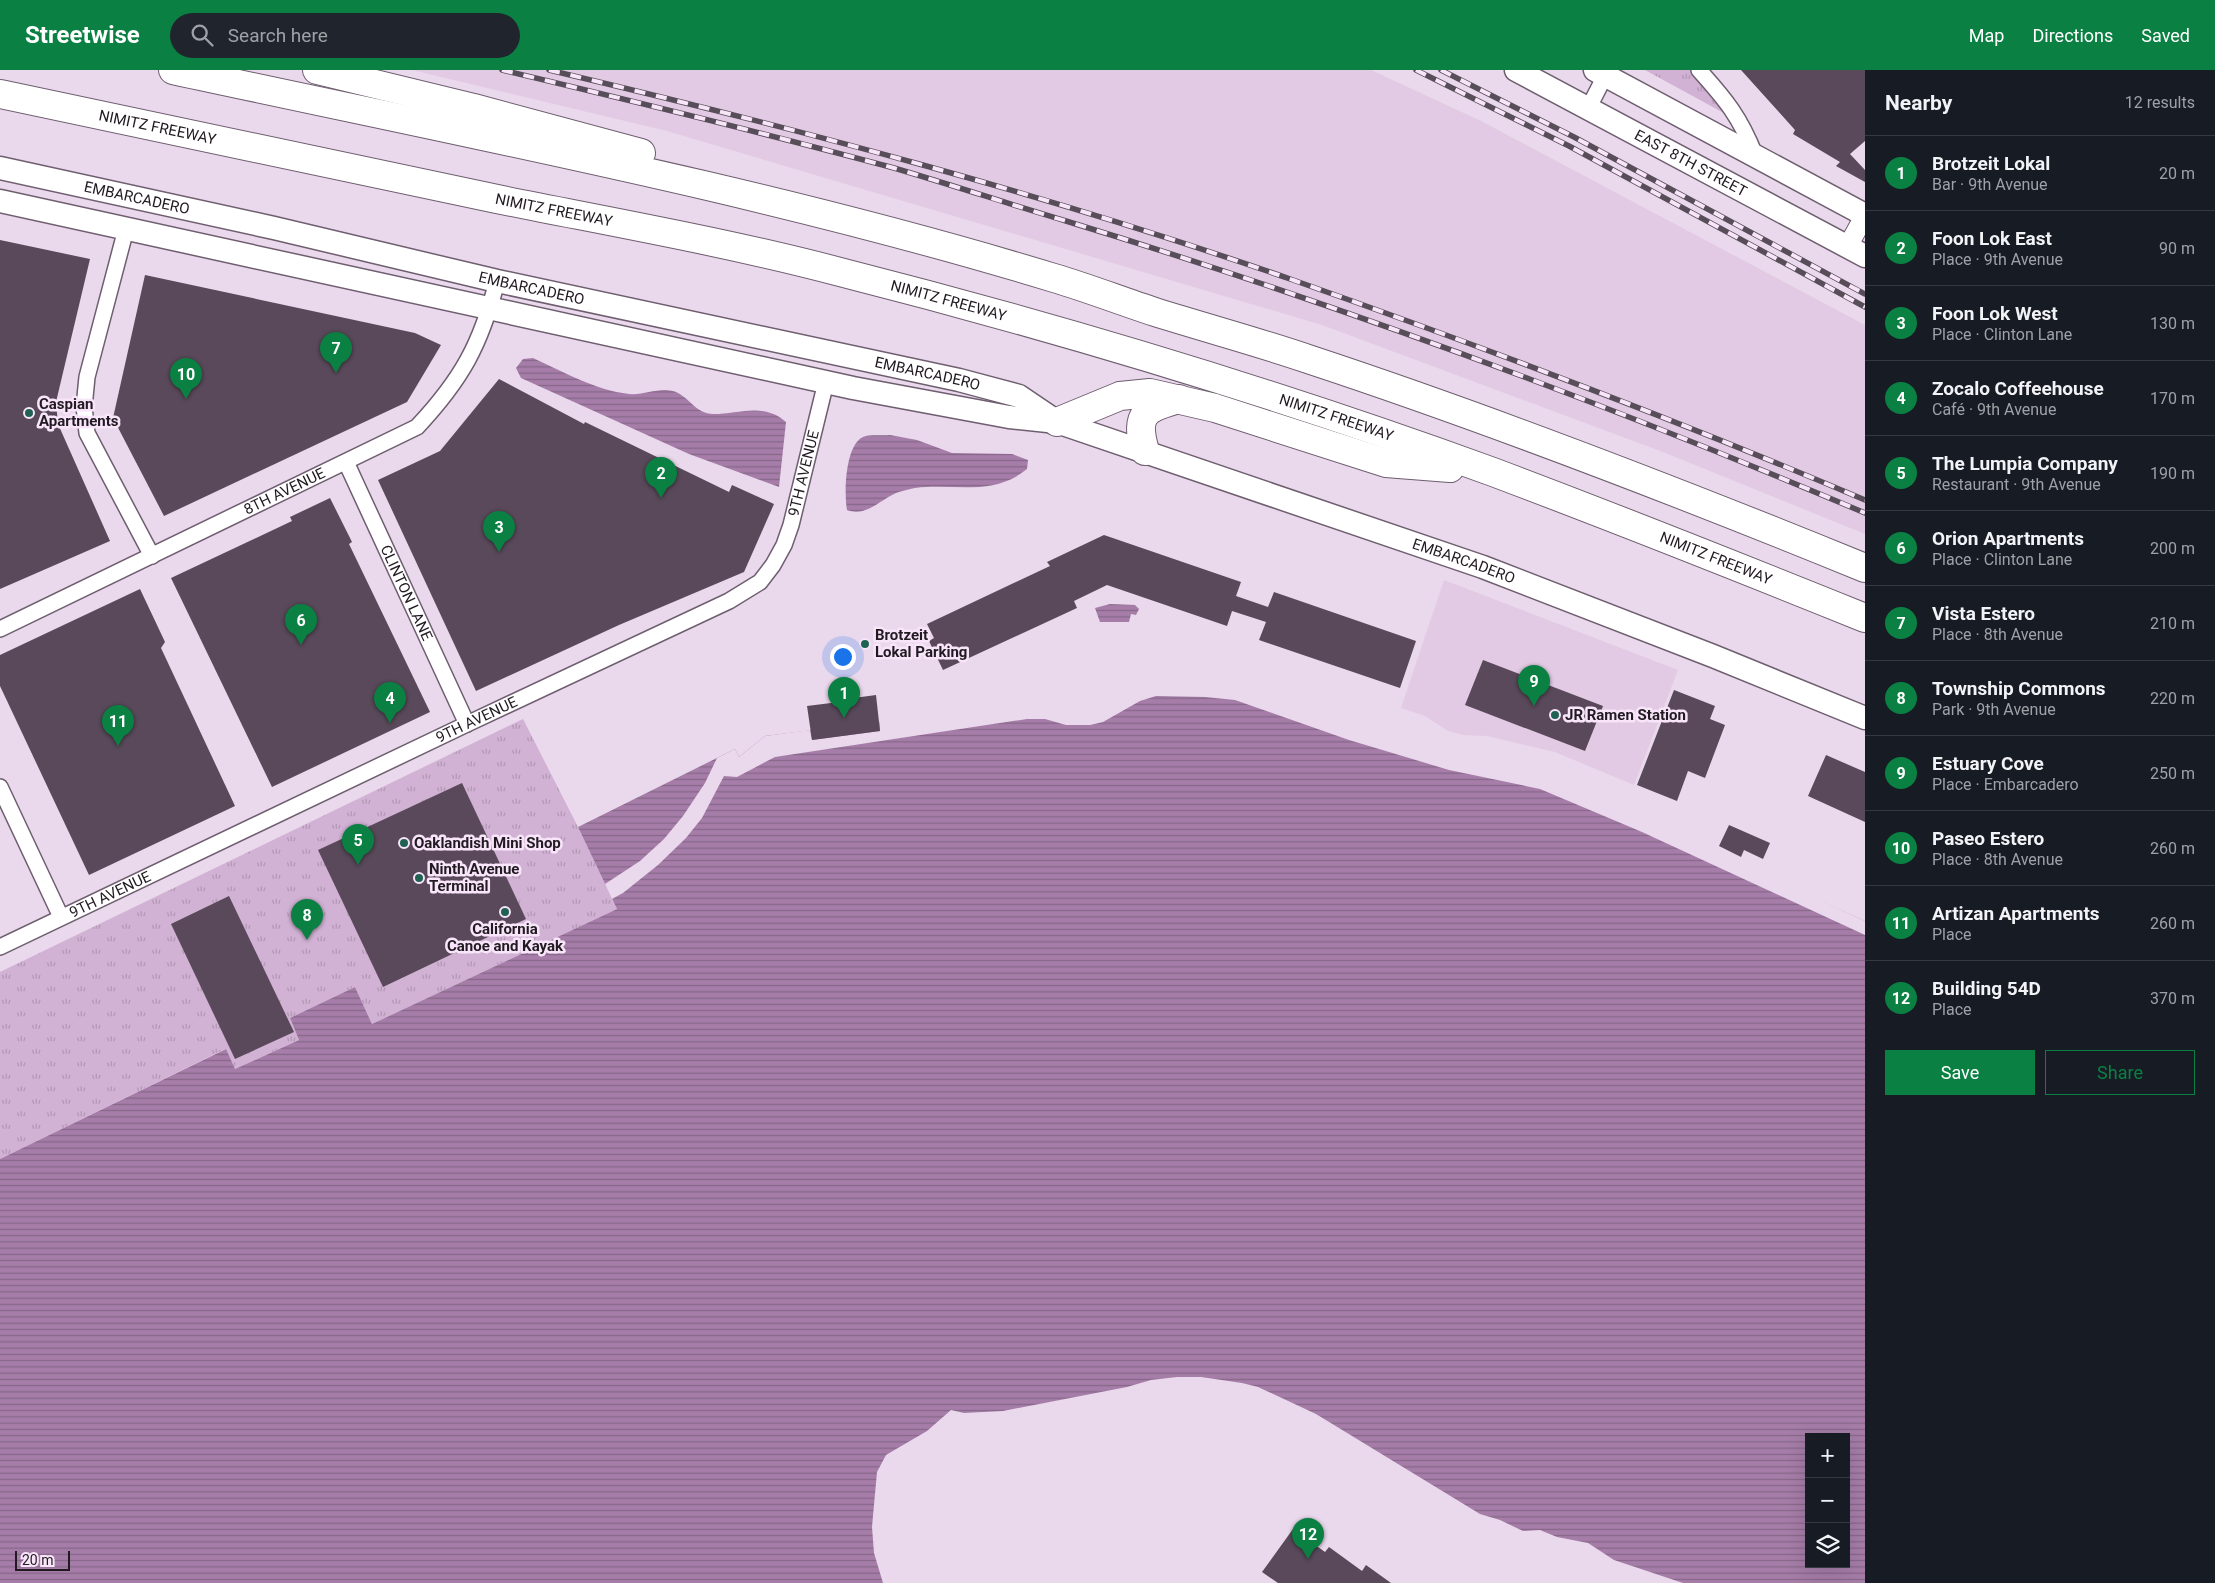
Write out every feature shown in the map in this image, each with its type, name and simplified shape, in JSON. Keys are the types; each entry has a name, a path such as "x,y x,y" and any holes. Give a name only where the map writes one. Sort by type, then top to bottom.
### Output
{"highway":[{"path":"173,70 619,166 860,225 1055,278 1153,312 1305,358 1461,412 1613,468 1865,568"},
{"path":"317,70 474,108 675,162 860,225"},
{"name":"NIMITZ FREEWAY","path":"0,94 240,146 578,215 683,234 836,271 1138,354 1489,471 1706,554 1865,618"},
{"path":"1057,422 1120,396 1150,393 1180,398 1386,463 1489,471"},
{"path":"1145,450 1141,423 1146,413 1153,406 1180,398"}],"main road":[{"name":"EAST 8TH STREET","path":"1516,70 1856,251"},
{"path":"1603,72 1865,215"},
{"name":"EMBARCADERO","path":"0,168 274,228 497,281 959,380 1019,396 1057,422"},
{"name":"EMBARCADERO","path":"0,201 826,382 1009,417 1057,422 1145,450 1483,567 1713,656 1865,718"}],"street":[{"path":"1699,70 1729,103 1742,124 1755,155"},
{"path":"1588,107 1603,72"},
{"path":"1856,251 1865,215"},
{"path":"126,229 87,377 84,407 87,433 152,556"},
{"name":"8TH AVENUE","path":"0,629 417,427 445,397 475,350 490,309 497,281"},
{"name":"9TH AVENUE","path":"0,947 466,724 729,601 760,582 773,565 791,525 826,382"},
{"name":"CLINTON LANE","path":"346,462 466,724"},
{"path":"0,787 61,917"}],"shaded area":[{"path":"412,70 1371,70 1481,121 1865,325 1865,534 1663,452 1322,325 667,131"},
{"path":"533,358 580,380 616,392 635,394 666,390 678,393 702,412 723,414 751,410 769,412 778,416 786,422 779,487 689,454 521,378 516,368 523,359"},
{"path":"890,435 917,440 952,453 1012,454 1028,460 1027,469 1014,478 1001,483 973,487 915,488 896,493 867,510 854,512 847,510 847,470 852,450 863,437"},
{"path":"1444,580 1678,670 1634,785 1555,752 1487,736 1464,735 1448,731 1425,716 1401,708"},
{"path":"1110,604 1135,605 1139,609 1136,615 1131,614 1129,622 1100,622 1095,608"},
{"path":"1191,684 1422,748 1619,810 1865,921 1865,1583 1683,1583 1614,1560 1588,1543 1557,1537 1540,1530 1523,1531 1500,1520 1480,1514 1316,1414 1258,1387 1201,1377 1177,1377 1151,1380 1127,1387 1003,1411 964,1413 951,1410 927,1431 886,1455 877,1472 872,1527 874,1553 883,1583 0,1583 0,1159 226,1049 235,1069 299,1040 290,1018 355,987 372,1024 617,909 578,827 735,749 739,757 765,736 1018,704 1064,706"}],"green space":[{"path":"1645,70 1690,70 1721,105 1722,112"},
{"path":"523,719 617,909 372,1024 355,987 290,1018 299,1040 235,1069 225,1049 0,1159 0,972"}],"pier":[{"path":"1155,679 1241,683 1394,733 1423,745 1527,765 1865,921 1865,935 1642,832 1540,789 1449,770 1349,740 1235,700 1205,697 1156,696 1140,701 1103,722 1090,725 1066,725 1045,719 1027,719 775,757 737,777 724,776 702,818 686,838 658,865 623,893 612,899 605,884 640,861 664,839 683,816 705,783 717,758 735,749 739,757 765,736 810,730 812,740 880,731 879,719 1018,701 1070,704 1070,702 1102,696 1156,681"}],"building":[{"path":"1741,70 1865,70 1865,141 1850,154 1865,170 1865,182 1836,166 1840,162 1793,134 1795,130"},
{"name":"Caspian Apartments","path":"0,240 90,259 56,402 58,424 110,541 0,589"},
{"path":"145,275 415,333 441,345 407,402 164,516 113,418"},
{"path":"499,379 584,424 585,422 729,492 732,485 774,504 744,572 619,625 476,691 378,480 440,451"},
{"path":"330,498 352,542 349,544 430,712 272,787 171,578 292,521 290,517"},
{"path":"1104,535 1241,582 1236,596 1268,607 1274,592 1416,641 1400,688 1259,640 1266,622 1232,611 1227,626 1107,585 1074,601 1077,608 943,670 929,641 934,638 927,624 1050,566 1047,562"},
{"path":"140,589 165,642 161,648 235,806 89,875 0,686 0,655"},
{"path":"1483,660 1603,706 1585,751 1465,705"},
{"path":"1674,690 1715,706 1710,719 1725,725 1705,778 1688,771 1677,801 1637,785"},
{"path":"876,695 880,731 812,740 807,706 855,700 854,698"},
{"path":"1826,755 1865,772 1865,822 1808,796"},
{"name":"Ninth Avenue Terminal","path":"462,783 526,919 383,987 318,850"},
{"path":"1729,825 1770,843 1763,859 1744,850 1741,857 1719,846"},
{"path":"229,896 294,1032 235,1059 171,924"},
{"path":"1293,1529 1325,1552 1329,1547 1362,1571 1366,1565 1391,1583 1278,1583 1262,1572"}],"railway":[{"path":"502,70 894,168 1168,253 1469,356 1668,432 1865,513"},
{"path":"549,70 643,92 924,165 1202,249 1509,358 1723,441 1865,500"},
{"path":"1416,70 1569,146 1865,307"},
{"path":"1441,70 1574,137 1865,294"}],"place":[{"name":"Vista Estero","path":"336,373"},
{"name":"Paseo Estero","path":"186,399"},
{"name":"Caspian Apartments","path":"29,413"},
{"name":"Foon Lok East","path":"661,498"},
{"name":"Foon Lok West","path":"499,552"},
{"name":"Brotzeit Lokal Parking","path":"865,644"},
{"name":"Orion Apartments","path":"301,645"},
{"name":"Estuary Cove","path":"1534,706"},
{"name":"JR Ramen Station","path":"1555,715"},
{"name":"Brotzeit Lokal","path":"844,718"},
{"name":"Zocalo Coffeehouse","path":"390,723"},
{"name":"Artizan Apartments","path":"118,746"},
{"name":"Oaklandish Mini Shop","path":"404,843"},
{"name":"The Lumpia Company","path":"358,865"},
{"name":"Ninth Avenue Terminal","path":"419,878"},
{"name":"California Canoe and Kayak","path":"505,912"},
{"name":"Township Commons","path":"307,940"},
{"name":"Building 54D","path":"1308,1559"}]}
